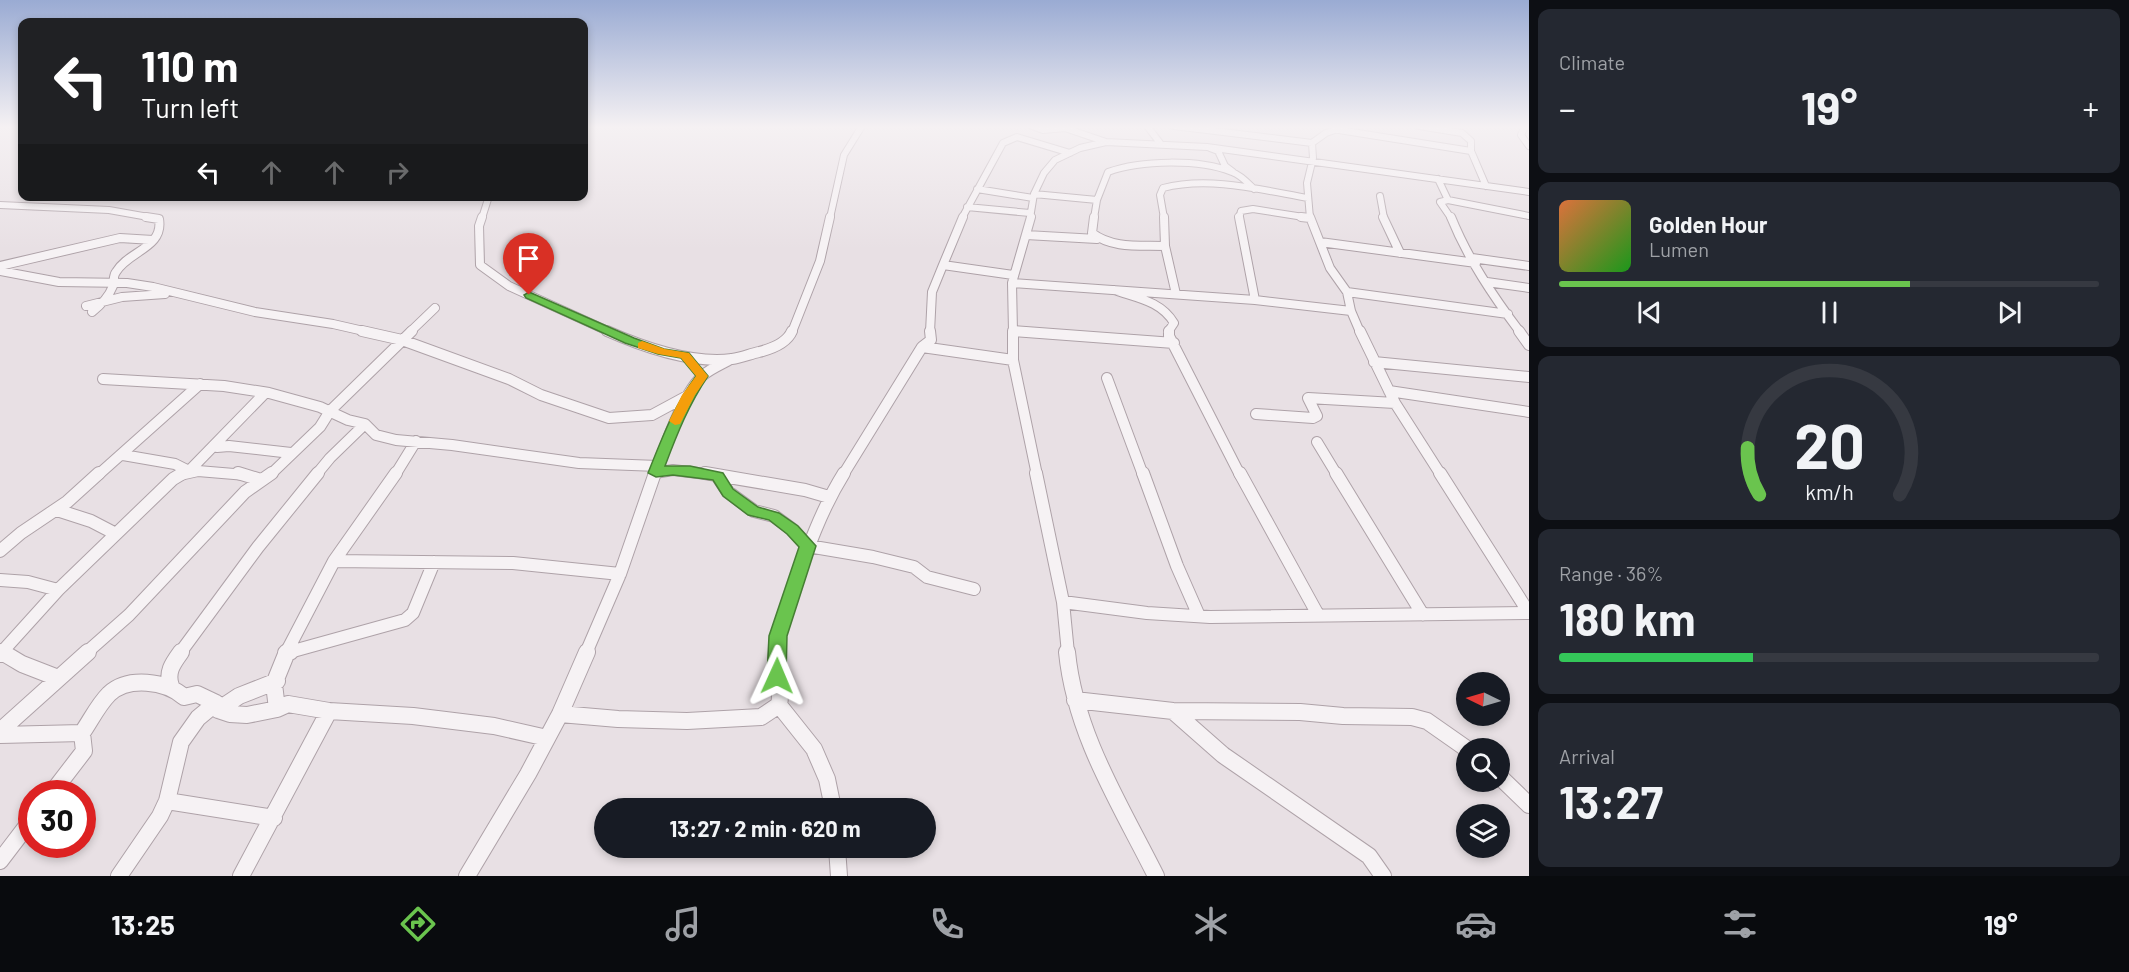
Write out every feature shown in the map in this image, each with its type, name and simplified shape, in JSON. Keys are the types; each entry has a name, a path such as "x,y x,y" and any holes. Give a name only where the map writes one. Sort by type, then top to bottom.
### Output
{"street":[{"path":"467,876 528,774 560,714 620,574 674,424 689,395 702,376 732,359 771,349 790,336 808,297 820,261 841,167"},
{"path":"761,717 779,705 782,692 777,676 778,636 808,546 829,497 878,422 915,355 931,340 930,293 967,207 990,167"},
{"path":"1048,167 1033,196 1026,235 1012,279 1013,360 1063,602 1069,669 1075,700 1086,739 1156,876"},
{"path":"1097,239 1092,233 1097,200 1106,174 1119,167"},
{"path":"1204,167 1233,173"},
{"path":"1226,167 1254,189"},
{"path":"1310,167 1308,198 1310,218 1330,268 1347,292 1351,311 1374,362 1395,403 1529,613"},
{"path":"1348,167 1529,192"},
{"path":"1478,167 1486,186"},
{"path":"1438,179 1448,200"},
{"path":"1176,294 1166,246 1166,226 1160,195 1162,188 1185,184 1254,189 1308,198"},
{"path":"977,189 1033,196 1097,200"},
{"path":"1380,196 1384,220 1400,253"},
{"path":"1529,216 1448,200 1440,202 1451,217 1460,241 1529,345"},
{"path":"487,201 479,226 478,253 480,265 484,270 509,286 630,341 663,352 732,359"},
{"path":"0,205 58,206 151,216 159,219 161,223 153,240 117,270 114,283 105,300"},
{"path":"967,207 1030,213"},
{"path":"1255,300 1239,217 1241,212 1253,209 1310,218"},
{"path":"1026,235 1166,246"},
{"path":"0,269 117,238 153,240"},
{"path":"1320,242 1400,253 1529,266"},
{"path":"943,265 1012,279 1114,290 1255,300 1351,311"},
{"path":"0,269 59,282 114,283 153,287 171,293 402,340 509,379 541,395 590,413 609,418 652,415 674,424"},
{"path":"1487,282 1529,288"},
{"path":"1114,290 1168,311 1174,323 1168,332 1231,458 1317,612"},
{"path":"1347,292 1508,314"},
{"path":"89,309 105,300 171,293"},
{"path":"0,733 129,615 245,492 272,474 320,427 330,411 435,308"},
{"path":"1013,331 1174,343"},
{"path":"922,347 1013,360"},
{"path":"685,355 702,376"},
{"path":"1374,362 1529,377"},
{"path":"1107,378 1199,616"},
{"path":"104,379 200,384 265,393 330,411 348,420 365,424 376,435 385,438 579,463 690,471 805,490 829,497"},
{"path":"0,551 21,533 57,510 123,455 200,384"},
{"path":"1389,391 1529,412"},
{"path":"58,678 42,670 19,665 1,653 58,590 173,478 189,471 217,447 240,415 265,393"},
{"path":"652,415 689,395"},
{"path":"1256,414 1313,418 1317,416 1308,398 1395,403"},
{"path":"365,424 330,458 258,547 170,667 168,678 171,686 184,697 197,694 230,714 247,715 278,709 288,704 329,711 413,716 494,726 547,738"},
{"path":"278,709 274,684 286,653 334,561 383,495 416,441"},
{"path":"1317,442 1423,615"},
{"path":"217,447 229,446 291,453"},
{"path":"123,455 175,464 189,471 253,476 261,480"},
{"path":"718,477 728,492 753,511 774,516 793,530 808,546 873,557 914,567 927,577 974,589"},
{"path":"57,510 91,521 116,534"},
{"path":"334,561 511,562 620,574"},
{"path":"286,653 405,620 413,613 434,562"},
{"path":"0,580 28,582 58,590"},
{"path":"1063,602 1133,613 1233,617 1317,612 1423,615 1529,613"},
{"path":"119,876 160,816 167,801 181,742 198,718 217,706 277,681"},
{"path":"62,780 84,751 82,733 111,691 130,685 171,686"},
{"path":"1075,700 1173,711 1300,712 1342,716 1412,717 1427,721 1456,741"},
{"path":"779,705 814,749 827,779 831,798"},
{"path":"241,876 329,711"},
{"path":"1173,711 1222,755 1369,856 1383,876"},
{"path":"560,714 665,721 789,718"},
{"path":"0,733 82,733"},
{"path":"1510,787 1529,805"},
{"path":"167,801 273,818"},
{"path":"0,861 18,837"},
{"path":"838,858 839,876"}],"slow traffic":[{"path":"642,345 663,352 685,355 702,376 675,421"}],"route":[{"path":"529,295 630,341 663,352 685,355 696,366 702,376 674,424 656,473 673,470 690,471 718,477 728,492 753,511 774,516 793,530 808,546 778,636 777,676"}]}
